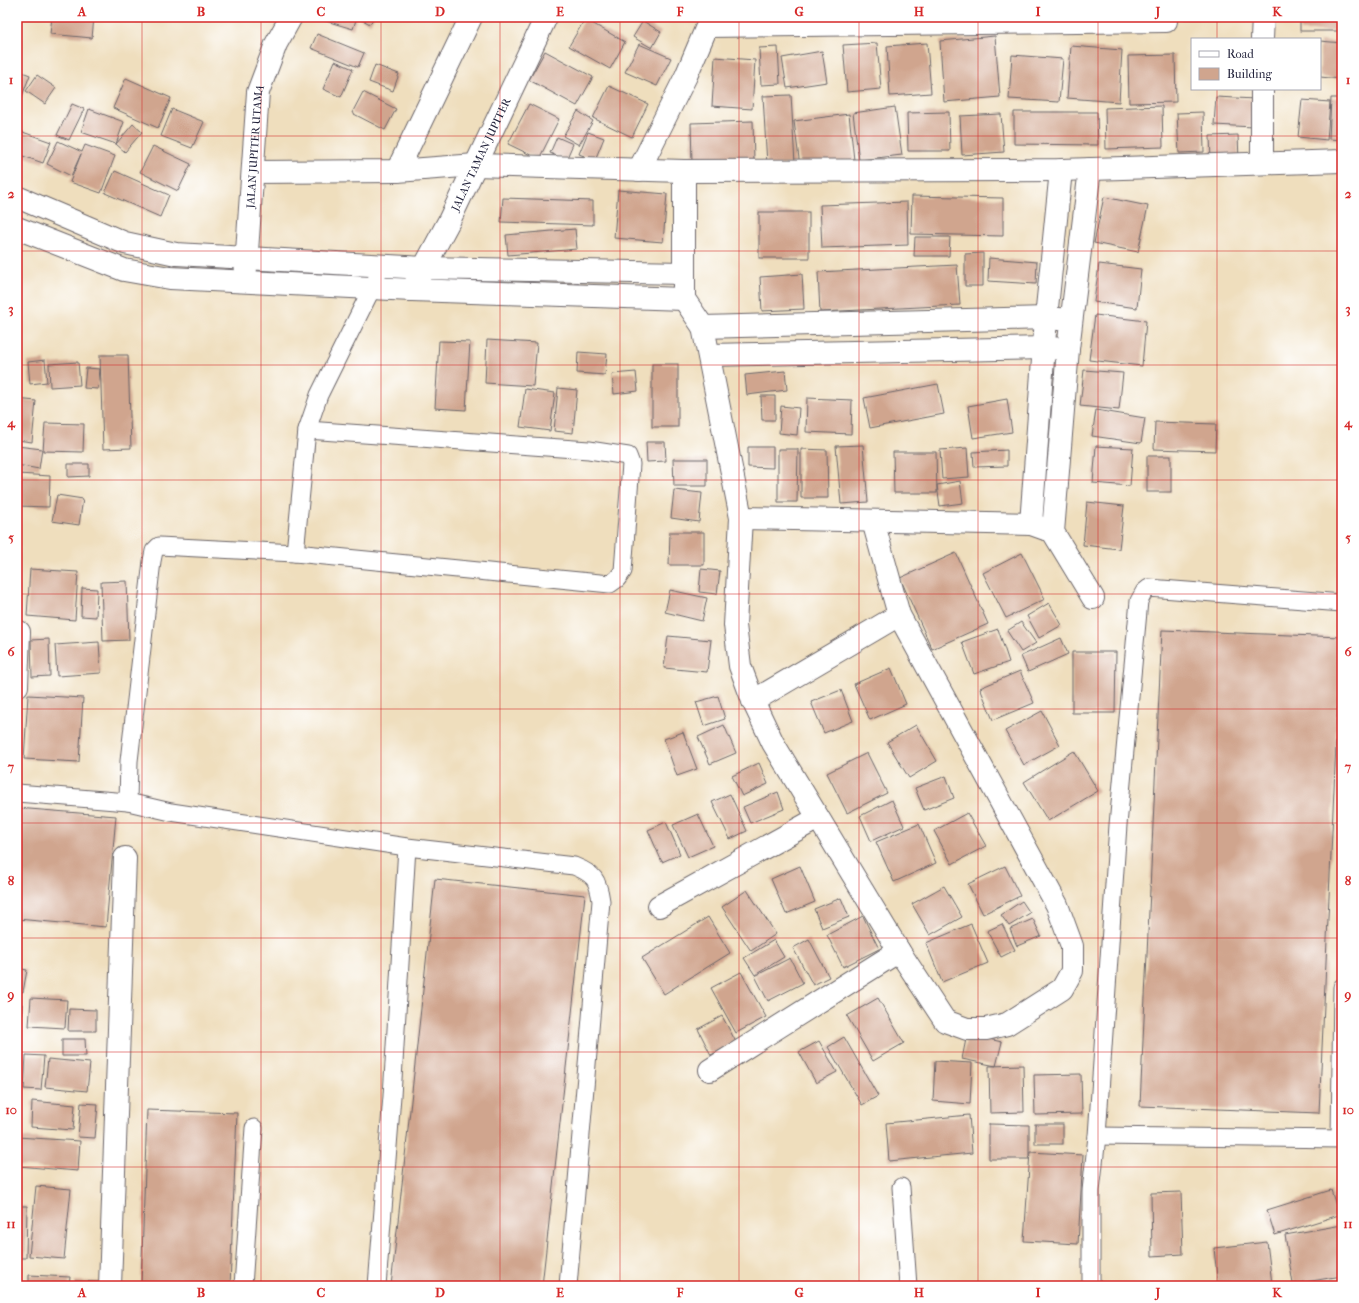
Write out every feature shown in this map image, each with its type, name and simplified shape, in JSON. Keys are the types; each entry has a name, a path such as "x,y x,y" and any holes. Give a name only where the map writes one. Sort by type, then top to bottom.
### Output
{"street":[{"name":"JALAN JUPITER UTAMA","path":"245,282 258,92 276,44 290,17"},
{"path":"397,171 471,17"},
{"name":"JALAN TAMAN JUPITER","path":"412,290 476,165 546,17"},
{"path":"1262,38 1263,17"},
{"path":"639,170 686,76 709,22 1166,21"},
{"path":"1262,90 1262,163"},
{"path":"253,172 397,171 476,165 684,171 1061,170 1342,161"},
{"path":"1090,169 1071,320 1052,532 1093,598"},
{"path":"1031,524 1046,318 1061,170"},
{"path":"684,171 684,299 703,327 742,518 735,625 740,666 753,701 773,743 818,818 899,951 946,1021 967,1029 986,1029 1007,1024 1062,989 1072,971 1072,946 1057,905 899,615 873,521"},
{"path":"17,197 126,243 176,254 424,268 684,273"},
{"path":"17,228 124,270 170,278 412,290 684,299"},
{"path":"703,327 1046,318 1071,320"},
{"path":"709,355 1045,348 1068,349"},
{"path":"742,518 1031,524 1052,532"},
{"path":"753,701 899,615"},
{"path":"17,686 19,632"},
{"path":"658,906 818,818"},
{"path":"110,1286 125,858"},
{"path":"710,1070 899,951"}],"lane":[{"path":"295,553 307,430 319,395 383,266"},
{"path":"128,802 129,761 152,561 154,552 159,546 295,553 610,584 618,579 623,571 631,464 628,456 589,450 307,430"},
{"path":"1091,1286 1091,1191 1097,1136 1118,824 1139,601 1144,592 1149,588 1342,603"},
{"path":"17,793 128,802 171,812 407,847 574,866 587,871 599,885 601,909 568,1286"},
{"path":"377,1286 392,1096 407,847"},
{"path":"1097,1136 1341,1139 1342,987"},
{"path":"243,1286 254,1128"},
{"path":"901,1187 908,1286"}],"building":[{"path":"52,17 94,17 92,38 50,34"},
{"path":"319,17 357,17 353,29 319,19"},
{"path":"357,17 374,17 370,24"},
{"path":"1184,17 1234,17 1234,19 1184,19"},
{"path":"1300,17 1342,17 1342,31 1300,31"},
{"path":"585,19 625,42 610,69 569,46"},
{"path":"643,21 661,32 652,48 633,37"},
{"path":"317,34 364,53 358,67 311,48"},
{"path":"995,36 1000,97 944,102 940,41"},
{"path":"1321,41 1342,43 1341,79 1321,77"},
{"path":"877,43 881,89 847,92 843,45"},
{"path":"927,43 931,93 890,96 887,46"},
{"path":"639,44 671,58 657,86 625,72"},
{"path":"1071,46 1122,50 1119,102 1067,98"},
{"path":"778,47 780,84 761,85 759,48"},
{"path":"545,51 593,77 577,106 529,80"},
{"path":"822,51 827,82 787,88 782,58"},
{"path":"1012,55 1063,59 1059,102 1009,99"},
{"path":"1175,55 1176,102 1129,103 1128,56"},
{"path":"715,57 755,60 752,109 712,106"},
{"path":"335,61 353,69 341,97 323,89"},
{"path":"375,65 399,74 393,91 369,82"},
{"path":"17,70 30,75 17,109"},
{"path":"37,75 56,88 45,104 26,91"},
{"path":"126,78 171,98 158,128 113,108"},
{"path":"609,86 648,104 632,137 593,118"},
{"path":"363,92 396,109 385,130 352,113"},
{"path":"791,95 795,164 767,165 763,96"},
{"path":"1216,97 1255,99 1254,127 1214,125"},
{"path":"1331,98 1342,98 1342,140 1329,139"},
{"path":"1302,100 1330,102 1327,140 1298,137"},
{"path":"72,104 84,109 69,140 57,135"},
{"path":"529,104 559,119 539,159 508,144"},
{"path":"1162,106 1163,147 1106,149 1105,108"},
{"path":"895,107 902,155 859,160 853,113"},
{"path":"89,109 124,122 116,144 81,132"},
{"path":"172,109 204,122 192,148 161,136"},
{"path":"578,111 593,121 579,145 563,136"},
{"path":"949,112 950,151 908,151 907,113"},
{"path":"1014,112 1097,112 1098,145 1014,144"},
{"path":"1203,112 1204,152 1179,153 1177,113"},
{"path":"849,114 854,160 800,166 794,121"},
{"path":"1001,114 1004,152 962,155 960,116"},
{"path":"753,121 754,161 692,163 691,123"},
{"path":"133,124 142,132 125,152 116,144"},
{"path":"17,130 51,142 43,163 17,154"},
{"path":"588,132 604,138 595,160 579,154"},
{"path":"1238,135 1239,160 1211,161 1210,136"},
{"path":"557,137 573,144 566,160 550,153"},
{"path":"58,141 82,152 85,145 115,156 101,193 70,182 81,154 71,176 47,164"},
{"path":"153,146 191,164 178,191 140,172"},
{"path":"115,171 169,195 160,217 105,193"},
{"path":"618,190 667,194 663,242 614,238"},
{"path":"912,196 1003,198 1003,236 911,234"},
{"path":"1104,197 1148,206 1138,252 1094,243"},
{"path":"503,198 593,201 593,225 501,222"},
{"path":"907,202 908,245 822,248 820,205"},
{"path":"759,212 809,212 809,258 759,258"},
{"path":"575,229 577,249 508,255 506,235"},
{"path":"915,237 950,237 949,256 914,256"},
{"path":"983,253 983,286 965,286 965,254"},
{"path":"989,258 1037,262 1036,284 988,281"},
{"path":"1099,264 1141,269 1137,308 1094,302"},
{"path":"957,265 960,305 820,312 818,272"},
{"path":"802,274 804,309 762,311 760,277"},
{"path":"1095,315 1146,321 1142,366 1089,360"},
{"path":"487,340 537,343 533,386 485,383"},
{"path":"439,341 470,342 466,410 435,408"},
{"path":"578,352 607,354 605,375 577,373"},
{"path":"100,355 128,355 131,448 103,449"},
{"path":"45,360 47,382 30,384 28,362"},
{"path":"78,362 80,385 50,387 49,364"},
{"path":"652,364 678,364 678,427 652,427"},
{"path":"86,368 100,369 98,389 84,388"},
{"path":"1084,370 1123,373 1119,410 1080,406"},
{"path":"785,371 787,390 747,395 745,375"},
{"path":"636,372 638,391 614,394 612,374"},
{"path":"938,384 944,414 870,428 864,398"},
{"path":"558,388 577,390 573,433 554,431"},
{"path":"525,389 555,393 550,431 520,427"},
{"path":"761,396 775,396 775,420 762,420"},
{"path":"807,398 852,400 851,434 806,432"},
{"path":"17,399 36,401 32,442 17,440"},
{"path":"1007,399 1012,432 973,438 968,406"},
{"path":"781,406 799,408 797,435 779,433"},
{"path":"1096,410 1145,418 1141,443 1092,436"},
{"path":"1155,422 1216,424 1215,451 1154,449"},
{"path":"45,423 84,424 83,452 43,451"},
{"path":"646,442 665,442 666,461 647,462"},
{"path":"863,445 868,502 841,504 836,446"},
{"path":"17,446 42,449 39,469 17,465"},
{"path":"1096,446 1133,448 1130,486 1093,483"},
{"path":"748,447 773,447 773,468 748,467"},
{"path":"967,448 969,477 942,479 940,450"},
{"path":"778,449 798,449 797,502 778,502"},
{"path":"801,449 827,450 828,498 801,498"},
{"path":"1007,450 1007,466 974,467 973,452"},
{"path":"893,452 936,452 937,493 894,493"},
{"path":"1147,456 1171,456 1171,492 1147,492"},
{"path":"673,459 707,459 707,486 674,486"},
{"path":"68,464 89,464 89,476 68,477"},
{"path":"18,474 50,476 49,507 17,506"},
{"path":"960,481 963,503 940,506 937,485"},
{"path":"674,490 702,493 699,522 671,518"},
{"path":"57,495 83,499 79,525 52,521"},
{"path":"1087,502 1124,506 1119,549 1083,545"},
{"path":"670,532 704,532 704,565 669,565"},
{"path":"956,553 988,624 932,649 900,578"},
{"path":"1022,553 1045,599 1006,618 983,573"},
{"path":"30,569 78,572 75,620 27,616"},
{"path":"701,569 720,571 717,594 699,592"},
{"path":"127,581 129,640 103,641 101,582"},
{"path":"82,588 97,589 96,617 81,616"},
{"path":"670,590 707,598 702,621 665,612"},
{"path":"1049,603 1062,625 1039,638 1027,616"},
{"path":"1021,622 1036,643 1021,652 1007,631"},
{"path":"998,629 1009,662 974,674 962,642"},
{"path":"1162,630 1341,637 1319,1113 1140,1106"},
{"path":"668,636 711,640 707,672 664,668"},
{"path":"1061,638 1068,654 1028,672 1021,656"},
{"path":"49,639 50,676 32,677 31,640"},
{"path":"99,642 101,673 57,676 55,645"},
{"path":"1072,652 1116,652 1115,713 1072,713"},
{"path":"891,668 906,704 870,720 854,684"},
{"path":"1020,671 1034,703 993,720 980,688"},
{"path":"841,690 853,721 824,733 811,702"},
{"path":"28,695 83,698 79,762 24,759"},
{"path":"718,696 725,719 704,726 696,702"},
{"path":"1042,711 1060,745 1024,765 1005,731"},
{"path":"724,725 736,753 710,764 698,737"},
{"path":"916,725 937,761 909,778 887,742"},
{"path":"683,732 697,769 677,776 664,739"},
{"path":"1074,751 1098,791 1048,821 1024,782"},
{"path":"867,753 887,793 847,813 827,773"},
{"path":"759,763 768,784 742,796 732,776"},
{"path":"946,776 954,798 924,810 915,788"},
{"path":"778,792 784,809 750,823 743,807"},
{"path":"730,794 747,831 730,839 712,802"},
{"path":"892,800 904,826 871,841 860,816"},
{"path":"17,808 116,816 106,927 17,919"},
{"path":"967,813 986,846 952,864 934,831"},
{"path":"698,814 713,846 688,857 673,825"},
{"path":"666,822 680,854 662,862 648,830"},
{"path":"919,824 936,863 894,882 876,842"},
{"path":"800,866 815,902 786,914 771,879"},
{"path":"1005,866 1020,896 983,914 968,884"},
{"path":"435,879 585,895 542,1286 391,1286"},
{"path":"944,886 962,917 930,935 912,904"},
{"path":"747,890 776,934 751,951 722,907"},
{"path":"841,898 849,917 822,928 814,909"},
{"path":"1022,901 1030,913 1009,926 1001,915"},
{"path":"863,916 879,949 843,967 827,935"},
{"path":"708,917 730,953 664,994 642,958"},
{"path":"1033,919 1041,936 1017,946 1010,929"},
{"path":"971,924 988,963 942,982 926,943"},
{"path":"1002,924 1015,950 1001,957 987,931"},
{"path":"809,939 829,977 813,985 793,948"},
{"path":"774,940 784,957 755,975 744,958"},
{"path":"790,958 803,983 768,1001 755,976"},
{"path":"17,968 27,970 23,992 17,990"},
{"path":"741,972 766,1017 736,1033 711,988"},
{"path":"31,998 67,1000 65,1028 29,1026"},
{"path":"878,998 904,1043 873,1061 847,1016"},
{"path":"17,1004 22,1004 21,1028 17,1028"},
{"path":"69,1009 96,1010 96,1031 68,1031"},
{"path":"722,1016 736,1042 711,1055 698,1029"},
{"path":"967,1034 1002,1042 996,1066 962,1059"},
{"path":"844,1037 878,1096 862,1105 828,1047"},
{"path":"62,1039 85,1039 86,1056 62,1056"},
{"path":"819,1041 837,1072 816,1083 799,1052"},
{"path":"26,1055 44,1056 41,1090 24,1089"},
{"path":"48,1059 90,1063 87,1091 45,1087"},
{"path":"935,1061 972,1063 970,1104 933,1101"},
{"path":"1023,1065 1024,1112 990,1113 989,1066"},
{"path":"1081,1074 1082,1114 1035,1115 1034,1075"},
{"path":"32,1101 75,1105 73,1130 31,1127"},
{"path":"81,1103 98,1104 95,1138 78,1137"},
{"path":"147,1110 237,1113 230,1286 141,1286"},
{"path":"969,1115 972,1153 889,1161 886,1123"},
{"path":"989,1124 1029,1125 1029,1159 989,1159"},
{"path":"1035,1124 1063,1124 1063,1144 1035,1144"},
{"path":"17,1137 80,1141 78,1171 17,1166"},
{"path":"1030,1152 1083,1155 1078,1244 1024,1241"},
{"path":"36,1186 71,1189 64,1259 29,1256"},
{"path":"1331,1190 1339,1215 1275,1235 1267,1210"},
{"path":"1181,1192 1183,1254 1152,1256 1151,1193"},
{"path":"17,1206 27,1206 26,1258 17,1258"},
{"path":"1342,1225 1342,1276 1293,1284 1285,1235"},
{"path":"1267,1242 1272,1284 1218,1286 1214,1248"},
{"path":"17,1268 21,1268 20,1286 17,1286"},
{"path":"29,1275 70,1277 69,1286 29,1286"},
{"path":"75,1281 101,1282 100,1286 75,1286"}]}
